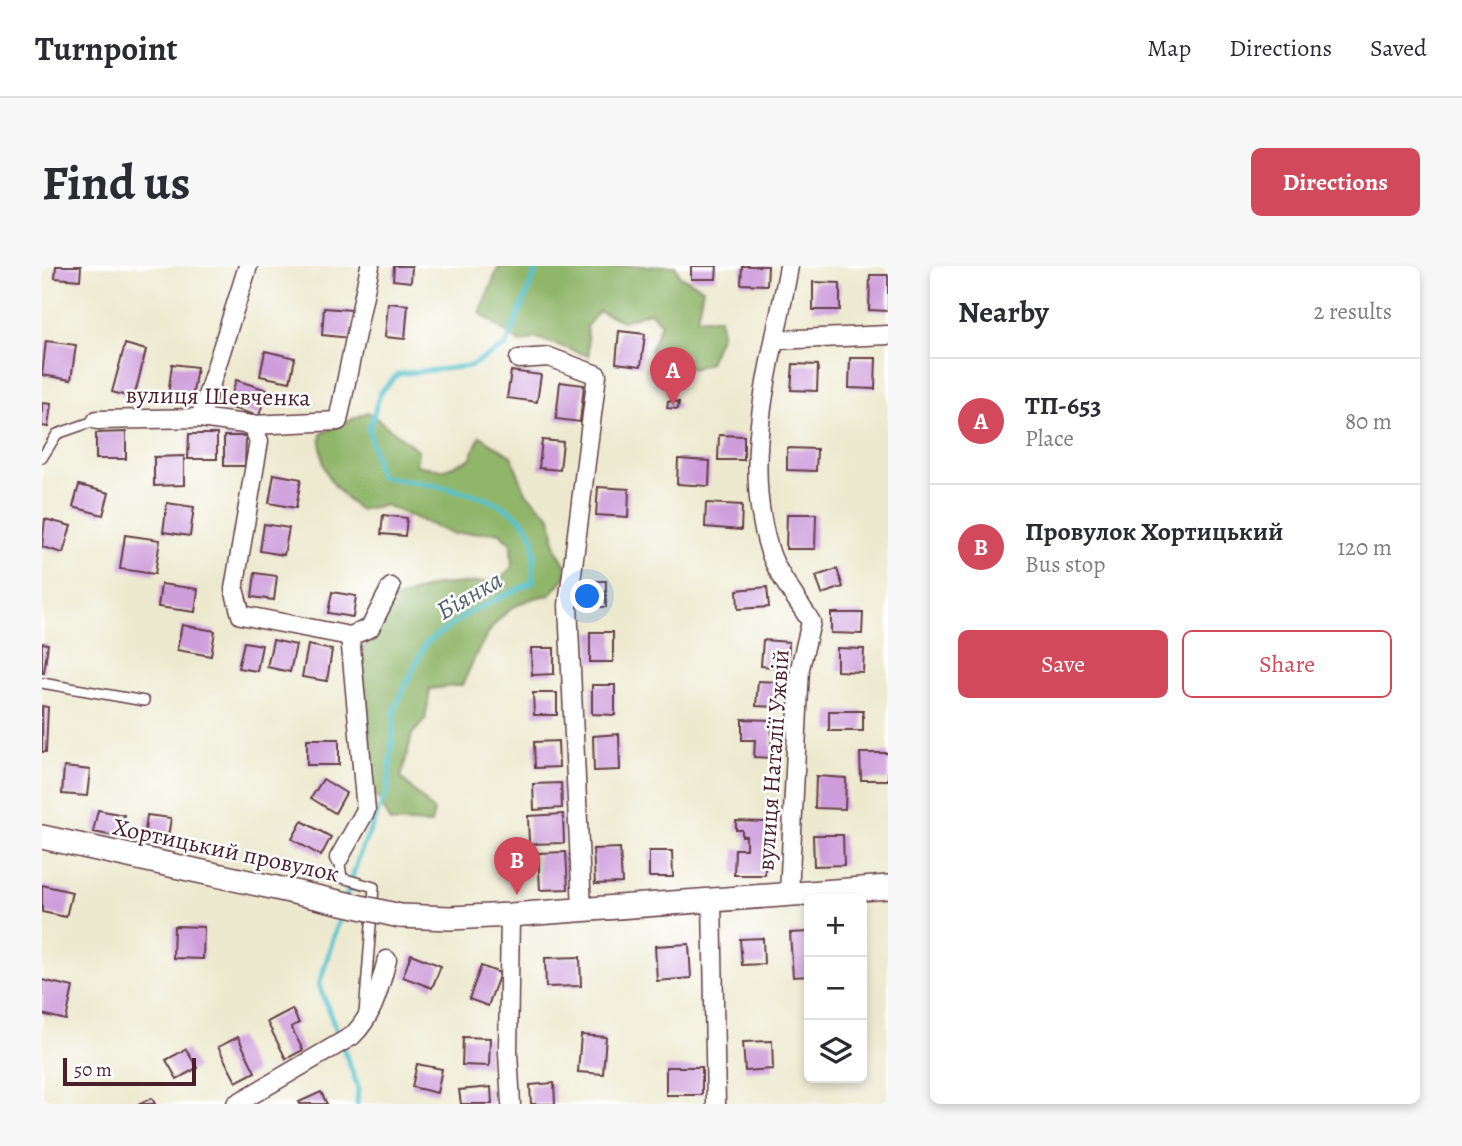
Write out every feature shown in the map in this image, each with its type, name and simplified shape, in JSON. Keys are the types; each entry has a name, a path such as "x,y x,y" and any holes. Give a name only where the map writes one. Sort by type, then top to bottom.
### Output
{"street":[{"path":"200,418 248,266"},
{"name":"вулиця Шевченка","path":"97,419 200,418 252,425 338,421 370,266"},
{"name":"вулиця Наталії Ужвій","path":"789,266 776,340 759,411 758,488 771,553 811,622 800,668 789,895"},
{"path":"776,340 888,335"},
{"path":"519,359 549,357 597,375 568,605 582,909"},
{"path":"252,425 258,441 234,589 241,615 350,636 370,628 391,587"},
{"path":"339,858 366,810 350,636"},
{"name":"Хортицький провулок","path":"42,837 400,916 450,918 510,915 888,887"},
{"path":"712,900 716,1104"},
{"path":"510,915 508,1053 511,1104"},
{"path":"236,1104 358,1031 376,1002 387,960"}],"lane":[{"path":"42,458 57,434 97,419"},
{"path":"42,683 144,701"},
{"path":"339,858 342,878 374,887 358,1031"}],"green space":[{"path":"499,266 675,266 680,276 703,288 697,318 720,318 721,334 709,363 692,369 650,351 661,324 650,312 623,321 599,311 587,326 589,356 537,338 520,343 480,313"},
{"path":"368,412 418,450 416,465 443,470 470,459 480,436 511,456 526,493 551,517 556,549 565,564 566,576 550,595 516,605 494,626 462,685 430,689 425,720 412,734 401,778 434,811 431,824 390,822 379,799 369,794 368,734 361,653 394,600 435,585 499,581 512,567 511,544 499,532 452,534 385,505 359,510 329,477 322,459 321,434"}],"building":[{"path":"56,266 81,266 80,280 55,278"},
{"path":"394,266 412,266 411,282 393,280"},
{"path":"691,266 717,266 716,279 691,279"},
{"path":"742,266 768,266 767,285 741,284"},
{"path":"870,275 888,275 888,311 869,310"},
{"path":"813,282 840,283 840,310 813,310"},
{"path":"388,303 408,305 405,339 385,337"},
{"path":"324,308 352,310 350,338 322,335"},
{"path":"619,331 645,334 641,366 616,363"},
{"path":"46,341 76,345 71,380 42,375"},
{"path":"125,344 146,350 134,398 112,392"},
{"path":"265,351 295,358 290,382 260,376"},
{"path":"850,358 876,358 875,389 849,388"},
{"path":"172,364 197,367 192,399 168,396"},
{"path":"793,364 818,365 817,391 791,390"},
{"path":"511,371 541,375 537,402 507,398"},
{"path":"236,380 267,390 259,416 228,407"},
{"path":"560,382 584,385 580,422 556,419"},
{"path":"668,401 679,402 678,409 667,408"},
{"path":"42,403 51,404 48,427 42,426"},
{"path":"126,432 126,459 96,459 96,433"},
{"path":"189,434 217,434 217,459 188,459"},
{"path":"719,435 744,436 744,460 718,460"},
{"path":"224,436 246,436 245,466 224,466"},
{"path":"542,440 563,442 560,470 539,468"},
{"path":"787,448 817,449 816,471 787,470"},
{"path":"184,456 184,485 154,486 154,457"},
{"path":"678,459 710,461 709,486 677,484"},
{"path":"274,474 301,479 296,508 269,503"},
{"path":"79,485 109,493 103,515 73,507"},
{"path":"598,487 629,489 628,517 596,515"},
{"path":"167,503 194,507 190,536 163,532"},
{"path":"706,503 742,505 741,530 705,527"},
{"path":"787,514 816,514 815,549 786,549"},
{"path":"383,515 407,518 405,536 381,534"},
{"path":"45,519 71,526 63,553 42,547"},
{"path":"264,524 289,528 284,555 260,551"},
{"path":"125,535 160,540 155,574 120,569"},
{"path":"837,569 843,587 822,594 816,576"},
{"path":"255,573 277,576 274,600 252,597"},
{"path":"587,581 606,581 606,607 587,607"},
{"path":"161,584 198,589 195,612 158,607"},
{"path":"767,587 769,607 738,609 737,590"},
{"path":"332,592 356,596 353,617 328,613"},
{"path":"831,613 863,613 862,634 831,633"},
{"path":"182,625 215,631 211,656 177,650"},
{"path":"590,632 613,632 613,662 590,662"},
{"path":"273,640 296,645 290,672 267,667"},
{"path":"763,640 789,642 788,668 761,666"},
{"path":"244,642 262,645 257,671 238,668"},
{"path":"42,643 48,644 44,673 42,673"},
{"path":"308,645 332,650 327,681 302,677"},
{"path":"531,648 554,648 554,674 532,675"},
{"path":"837,648 864,649 863,672 837,671"},
{"path":"758,681 779,682 777,707 756,706"},
{"path":"592,685 615,685 615,715 592,714"},
{"path":"533,693 557,693 557,715 534,715"},
{"path":"42,706 48,707 46,752 42,752"},
{"path":"829,711 863,711 863,731 829,731"},
{"path":"742,719 772,720 771,758 754,757 755,740 742,740"},
{"path":"619,734 620,770 594,771 593,736"},
{"path":"307,739 339,739 339,765 307,765"},
{"path":"558,741 559,767 535,768 534,742"},
{"path":"860,753 888,753 888,780 861,780"},
{"path":"64,767 90,770 87,796 62,794"},
{"path":"816,776 846,778 845,809 815,808"},
{"path":"323,779 346,793 335,813 311,798"},
{"path":"561,783 562,808 534,810 533,784"},
{"path":"98,810 124,815 120,837 93,832"},
{"path":"563,814 564,843 529,844 528,816"},
{"path":"147,815 171,818 167,843 144,839"},
{"path":"302,821 331,837 321,856 292,839"},
{"path":"736,821 766,822 765,875 734,875 735,849 746,849 746,836 742,836 742,830 736,830"},
{"path":"813,835 843,835 844,865 814,866"},
{"path":"620,848 622,883 595,884 593,849"},
{"path":"649,851 672,851 673,877 649,877"},
{"path":"566,852 568,889 540,890 538,853"},
{"path":"42,885 72,892 66,917 42,912"},
{"path":"174,926 204,927 203,959 173,958"},
{"path":"804,932 804,976 793,977 790,933"},
{"path":"763,938 764,964 742,965 740,939"},
{"path":"689,944 691,978 657,981 655,946"},
{"path":"411,954 441,966 432,988 403,977"},
{"path":"580,957 581,986 546,987 545,958"},
{"path":"481,966 500,973 488,1006 469,999"},
{"path":"42,980 73,987 66,1020 42,1014"},
{"path":"292,1009 299,1023 291,1027 303,1050 286,1059 267,1022"},
{"path":"581,1035 606,1037 603,1074 578,1072"},
{"path":"238,1037 255,1072 236,1082 218,1047"},
{"path":"463,1037 490,1038 489,1066 462,1065"},
{"path":"772,1041 773,1069 745,1071 743,1042"},
{"path":"186,1049 197,1068 177,1079 166,1060"},
{"path":"417,1064 442,1069 437,1093 412,1087"},
{"path":"666,1067 702,1067 702,1095 666,1095"},
{"path":"554,1083 555,1104 531,1104 530,1085"},
{"path":"491,1087 492,1104 461,1104 459,1090"},
{"path":"321,1092 327,1104 300,1104 299,1102"},
{"path":"152,1098 155,1104 138,1104"}],"waterway":[{"name":"Біянка","path":"346,897 360,853 388,790 395,708 426,643 472,611 533,582 533,538 524,522 509,510 466,492 379,476 369,430 380,393 398,374 470,366 506,346 538,266"},
{"name":"Біянка","path":"342,910 319,985 358,1087 357,1104"}],"place":[{"name":"ТП-653","path":"673,405"},
{"name":"Провулок Хортицький","path":"517,895"}]}
